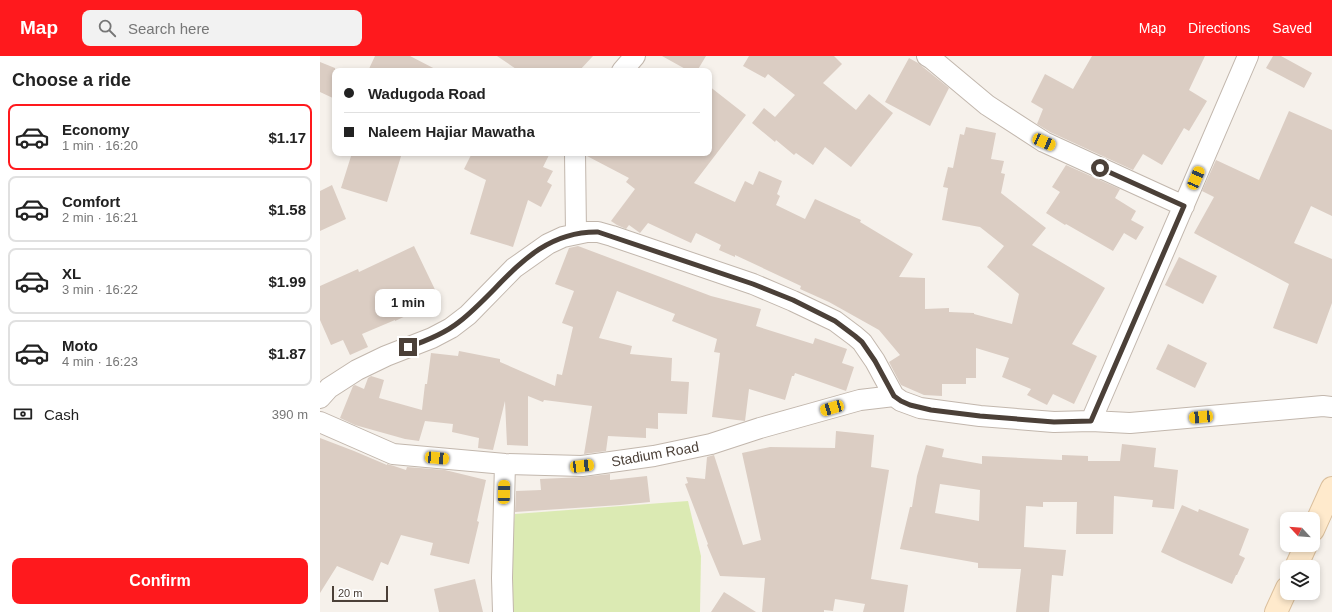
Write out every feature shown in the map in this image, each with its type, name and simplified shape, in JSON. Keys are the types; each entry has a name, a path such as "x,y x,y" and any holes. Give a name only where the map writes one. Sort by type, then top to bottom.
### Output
{"street":[{"path":"625,68 635,56"},
{"path":"927,56 988,105 1044,142 1184,206"},
{"path":"1091,421 1248,56"},
{"path":"575,156 576,233"},
{"path":"320,398 329,388 357,370 386,356 432,338 451,328 468,315 514,268 531,254 548,244 576,233 598,232 706,267 773,292 835,321 862,342 875,361 894,396 910,405 931,410 980,416 1054,422 1091,421 1130,423 1315,407 1332,407"},
{"name":"Stadium Road","path":"320,422 393,454 505,464 582,466 654,456 711,444 760,428 860,400 894,396"},
{"path":"503,612 502,578 505,464"},
{"path":"1320,515 1332,488"},
{"path":"1276,612 1282,600"}],"green space":[{"path":"688,501 701,556 700,612 513,612 512,538 515,514"}],"building":[{"path":"375,56 410,56 433,68 369,68"},
{"path":"497,56 593,56 582,68 515,68"},
{"path":"662,56 706,56 699,68 684,68"},
{"path":"749,56 834,56 842,64 823,83 856,110 869,94 893,113 851,167 825,147 813,165 796,153 794,155 776,140 775,142 752,123 764,108 775,117 795,95 768,74 765,78 743,66"},
{"path":"1092,56 1205,56 1189,90 1207,101 1189,131 1184,128 1162,165 1143,154 1133,170 1050,132 1037,124 1043,109 1031,102 1045,74 1073,89"},
{"path":"1273,56 1281,56 1312,73 1304,88 1266,68"},
{"path":"909,58 918,63 949,88 930,126 885,102"},
{"path":"320,62 335,68 332,68 332,98 320,92"},
{"path":"712,88 746,115 694,183 735,202 745,181 753,185 759,171 782,181 777,194 780,196 776,205 805,219 815,199 861,220 860,222 913,254 899,277 925,278 925,309 949,308 949,312 974,313 1012,324 1019,294 987,267 1004,246 980,227 942,220 948,188 943,187 948,167 953,168 960,134 964,135 966,127 996,133 991,159 1004,161 1001,173 1005,174 1001,193 1046,228 1032,245 1105,288 1072,344 1097,356 1074,404 1053,394 1047,405 1027,395 1031,389 1002,377 1009,358 976,348 976,378 966,378 966,384 942,384 942,396 924,395 901,385 889,362 900,355 879,330 829,302 800,289 801,286 735,255 735,257 719,250 721,245 696,233 691,243 648,223 640,233 629,225 626,229 611,221 635,189 626,182 629,178 587,156 712,156"},
{"path":"1289,111 1332,130 1332,216 1311,206 1294,243 1332,259 1332,303 1317,344 1273,328 1289,284 1194,233 1214,197 1202,191 1216,160 1259,180"},
{"path":"351,156 401,156 387,202 341,188"},
{"path":"470,156 548,156 543,167 553,171 547,182 552,185 541,207 528,200 513,247 470,234 486,180 464,169"},
{"path":"1066,165 1120,189 1115,198 1136,211 1131,220 1144,227 1136,240 1124,233 1113,251 1046,213 1060,192 1052,187"},
{"path":"332,185 346,219 320,231 320,191"},
{"path":"414,246 440,300 395,321 362,334 368,347 350,355 343,340 331,345 320,320 320,286 358,269 359,272"},
{"path":"578,246 711,296 761,309 756,326 813,344 815,338 847,349 842,363 854,367 846,391 795,373 794,376 792,376 785,400 749,389 745,421 712,417 720,353 714,352 717,339 672,321 675,314 617,291 599,338 632,346 630,354 672,358 671,381 689,382 687,414 658,413 658,429 646,428 646,438 608,436 606,451 584,454 592,406 544,400 543,402 528,396 528,446 507,445 505,401 493,450 478,448 479,438 452,432 453,424 425,421 419,441 405,439 355,425 340,418 353,386 355,385 364,389 368,378 371,376 384,380 379,398 422,410 431,353 458,356 459,351 500,359 500,362 555,386 557,374 562,375 573,327 562,323 574,291 555,284 569,248"},
{"path":"1179,257 1217,276 1203,304 1165,285"},
{"path":"1168,344 1207,363 1195,388 1156,369"},
{"path":"836,431 874,435 871,467 889,470 871,579 908,585 904,612 863,612 865,604 835,599 833,611 762,612 765,578 720,576 685,484 688,483 686,477 705,479 707,457 714,455 743,545 761,540 742,453 770,447 835,448"},
{"path":"320,438 387,465 406,470 407,467 445,470 486,480 477,521 479,522 469,564 430,555 433,543 401,535 388,565 381,562 373,581 337,566 320,593"},
{"path":"1122,444 1156,448 1154,467 1178,470 1174,509 1152,507 1153,500 1114,496 1113,534 1076,534 1077,502 1043,502 1043,507 1026,506 1024,547 1066,550 1063,576 1052,575 1049,612 1016,612 1021,569 978,568 978,563 900,549 910,507 912,507 917,476 926,445 944,449 942,457 982,464 982,456 1062,460 1062,455 1088,456 1088,461 1120,461","holes":["940,484 980,490 979,521 935,513"]},
{"path":"610,474 610,480 647,476 650,502 515,512 516,491 541,490 540,479"},
{"path":"1182,505 1198,512 1199,509 1249,529 1239,555 1245,558 1232,584 1161,552"},
{"path":"475,579 483,612 439,612 434,589"},
{"path":"724,592 756,612 711,612"}],"route":[{"path":"408,347 432,338 458,323 468,315 514,268 531,254 563,237 576,233 598,232 753,284 793,300 835,321 845,327 862,342 875,361 886,384 894,396 910,405 931,410 980,416 1054,422 1091,421 1184,206 1100,168"}]}
